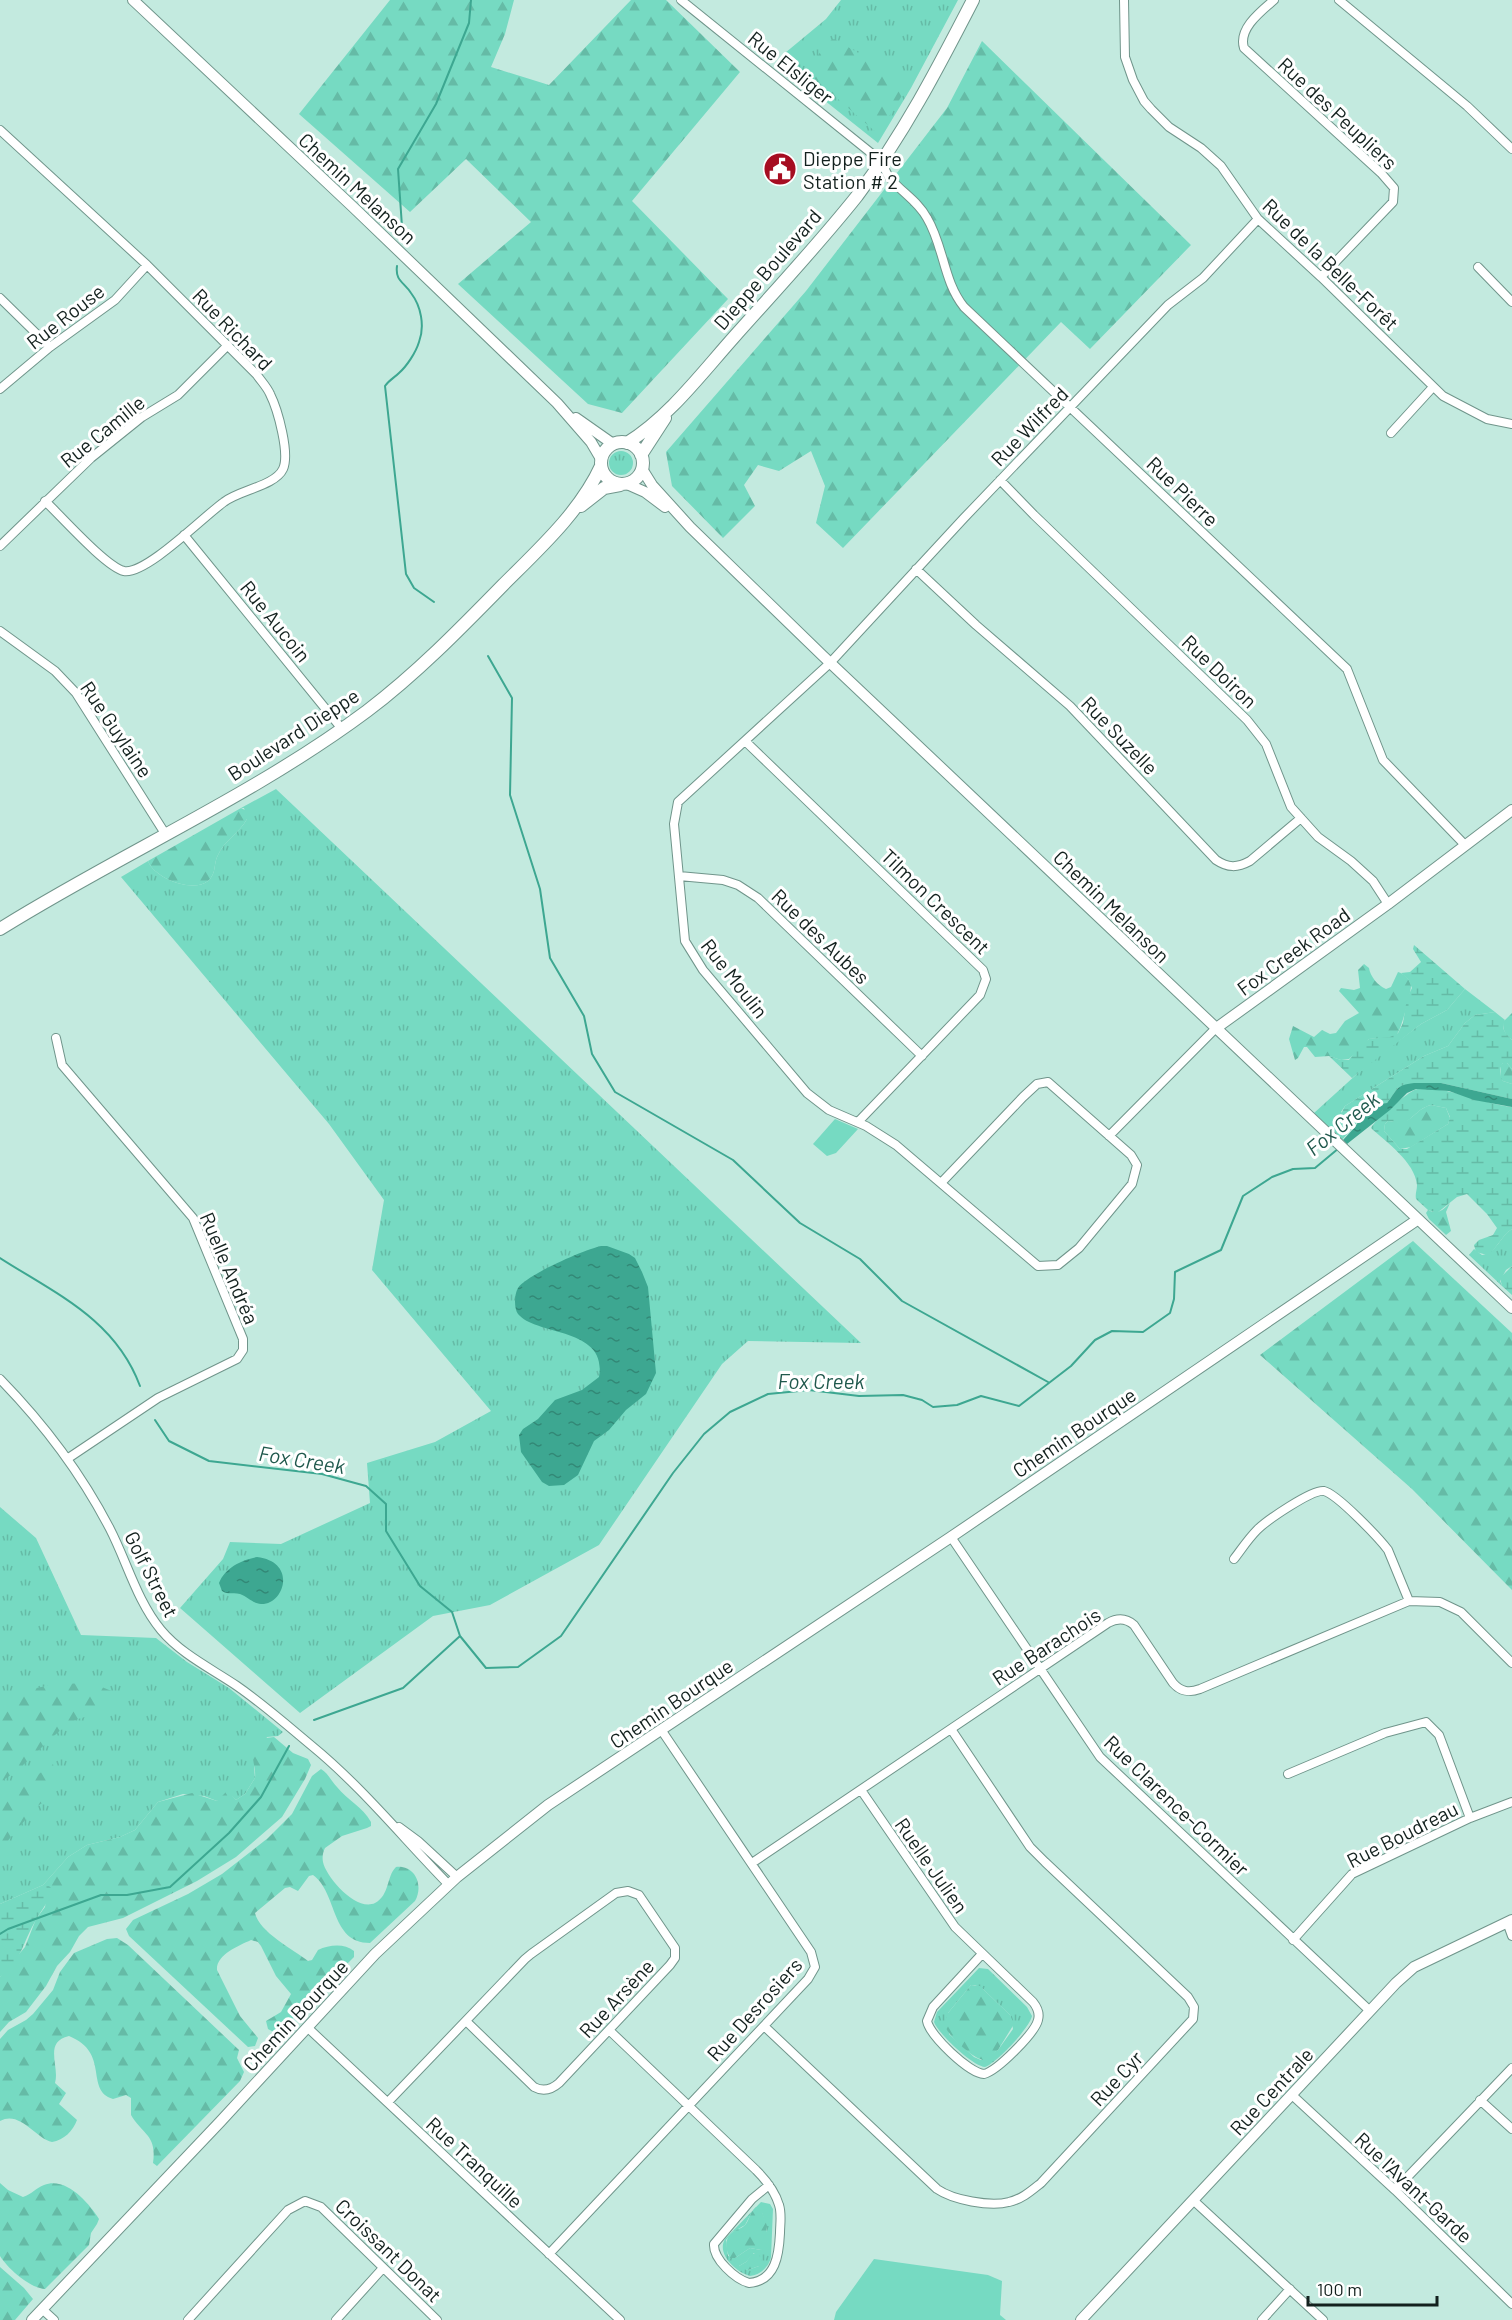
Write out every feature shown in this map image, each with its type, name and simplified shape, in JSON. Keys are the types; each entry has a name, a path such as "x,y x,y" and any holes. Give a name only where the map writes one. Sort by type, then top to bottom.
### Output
{"main road":[{"name":"Dieppe Boulevard","path":"674,404 858,195 909,120 936,74 973,0"},
{"path":"627,443 674,404"},
{"path":"641,455 674,404"},
{"path":"627,443 636,447 641,455 642,469 637,478 598,492 566,518 591,484 605,450 613,444 627,443"},
{"path":"601,463 609,480 624,484"},
{"name":"Boulevard Dieppe","path":"0,929 286,765 342,729 412,674 566,518"}],"street":[{"name":"Chemin Melanson","path":"133,0 557,403"},
{"name":"Rue Elsliger","path":"681,0 881,161"},
{"name":"Rue de la Belle-Forêt","path":"1124,0 1125,57 1144,101 1169,127 1201,148 1221,166 1258,219 1443,396 1487,419 1512,424"},
{"name":"Rue des Peupliers","path":"1274,0 1261,11 1244,33 1241,40 1244,48 1381,173 1394,188 1393,202 1321,277"},
{"path":"1339,0 1467,106 1512,148"},
{"name":"Rue Richard","path":"0,130 147,266 257,375 270,394 279,419 286,462 276,479 226,500 138,569 121,571 112,567 45,501"},
{"name":"Rue Pierre","path":"881,161 890,177 910,196 929,220 946,274 958,300 1347,669 1383,760 1465,844"},
{"name":"Rue Wilfred","path":"830,663 1000,480 1168,305 1203,278 1258,219"},
{"name":"Rue Rouse","path":"0,389 50,347 115,300 147,266"},
{"path":"1478,267 1512,302"},
{"path":"0,298 50,347"},
{"name":"Rue Camille","path":"0,546 91,458 142,417 178,395 228,345"},
{"path":"1391,433 1433,387"},
{"path":"557,403 613,444"},
{"path":"557,403 591,442 601,463"},
{"path":"642,469 652,485 690,527"},
{"name":"Rue Doiron","path":"1000,480 1247,720 1266,744 1291,807 1318,837 1352,861 1373,882 1388,904"},
{"path":"624,484 645,492 690,527"},
{"name":"Chemin Melanson","path":"690,527 1215,1029 1512,1308"},
{"name":"Rue Aucoin","path":"184,535 342,729"},
{"name":"Rue Suzelle","path":"916,569 976,625 1070,706 1216,860 1224,865 1240,866 1250,861 1301,818"},
{"name":"Rue Guylaine","path":"0,631 55,671 76,693 166,835"},
{"name":"Rue Moulin","path":"830,663 678,802 674,824 685,941 703,970 807,1093 829,1110 858,1122 896,1145 1038,1266 1058,1265 1079,1248 1132,1184 1137,1166 1131,1155 1048,1082 1037,1084 941,1183"},
{"name":"Tilmon Crescent","path":"745,741 983,970 986,979 980,995 858,1122"},
{"name":"Fox Creek Road","path":"1109,1136 1215,1029 1388,904 1512,810"},
{"name":"Rue des Aubes","path":"679,876 723,880 738,885 758,898 922,1056"},
{"name":"Ruelle Andréa","path":"56,1038 62,1065 194,1218 243,1339 243,1350 237,1359 158,1398 68,1459"},
{"name":"Chemin Bourque","path":"32,2320 375,1954 458,1877 548,1805 663,1731 951,1538 1418,1220"},
{"name":"Golf Street","path":"0,1379 35,1417 68,1459 108,1524 149,1613 165,1635 185,1652 240,1688 315,1748 391,1821 412,1847 449,1885"},
{"path":"1234,1560 1257,1529 1304,1497 1323,1491 1338,1501 1383,1543 1388,1550 1408,1601"},
{"name":"Rue Clarence-Cormier","path":"951,1538 1100,1757 1370,2011"},
{"name":"Rue Barachois","path":"752,1863 1108,1623 1124,1620 1131,1623 1175,1685 1182,1690 1192,1691 1408,1601 1440,1602 1461,1612 1512,1663"},
{"path":"1288,1774 1385,1732 1426,1722 1439,1735 1470,1818"},
{"name":"Rue Cyr","path":"764,2026 939,2191 957,2199 1000,2203 1023,2196 1041,2183 1191,2021 1194,2010 1188,1997 1044,1862 1023,1838 951,1729"},
{"name":"Rue Desrosiers","path":"549,2254 812,1975 816,1964 811,1952 663,1731"},
{"name":"Ruelle Julien","path":"861,1790 943,1912 982,1954 1033,2002 1039,2015 1033,2030 998,2067 984,2074 971,2070 930,2031 927,2021 933,2007 982,1954"},
{"name":"Rue Boudreau","path":"1293,1940 1352,1874 1470,1818 1512,1802"},
{"name":"Golf Street","path":"391,1821 418,1841 458,1877"},
{"name":"Rue Arsène","path":"388,2102 466,2021 538,1948 616,1893 628,1891 641,1897 673,1944 676,1955 670,1965 557,2085 543,2090 531,2084 466,2021"},
{"path":"1509,1921 1512,1936"},
{"name":"Rue Centrale","path":"1081,2320 1370,2011 1414,1967 1509,1921"},
{"name":"Rue Tranquille","path":"308,2028 620,2320"},
{"path":"609,2031 769,2186 776,2196 780,2211 778,2259 763,2278 750,2283 740,2279 718,2259 714,2244 752,2199 769,2186"},
{"path":"1395,2190 1512,2068"},
{"name":"Rue l'Avant-Garde","path":"1292,2095 1395,2190 1512,2304"},
{"path":"1480,2100 1512,2129"},
{"path":"1193,2200 1323,2320"},
{"name":"Croissant Donat","path":"188,2320 288,2210 305,2201 321,2207 437,2320"},
{"path":"336,2320 383,2268"},
{"path":"1262,2320 1290,2289"},
{"path":"42,2309 54,2320"}],"green space":[{"path":"390,0 514,0 505,34 491,67 549,85 631,0 666,0 740,72 632,201 728,299 622,413 588,404 458,284 531,222 466,159 410,212 299,114"},
{"path":"841,0 958,0 911,88 878,143 780,65 785,53 826,19"},
{"path":"834,39 897,75 908,86 878,134 814,78 810,68 826,43"},
{"path":"982,41 1191,245 1090,349 1061,322 843,548 816,523 825,486 811,451 779,471 758,465 744,485 755,506 723,538 672,486 666,452 806,291 947,108"},
{"path":"621,451 629,455 633,463 629,471 621,475 613,471 609,463 613,455"},
{"path":"276,789 861,1343 748,1341 722,1364 599,1545 490,1605 433,1616 300,1713 180,1608 223,1559 230,1542 281,1544 370,1503 367,1463 435,1442 491,1411 372,1270 384,1200 329,1124 121,877 148,861 158,873 184,885 201,884 208,881 213,875 221,850 247,819 244,808 241,808"},
{"path":"241,808 249,812 247,819 221,850 213,875 208,881 201,884 184,885 166,878 152,868 148,861"},
{"path":"1414,945 1465,989 1447,1010 1421,1024 1352,1078 1329,1056 1349,1060 1359,1046 1369,1039 1390,1037 1398,1033 1403,1023 1407,998 1412,988 1408,979 1401,973 1410,972 1421,962 1413,949"},
{"path":"1364,964 1380,986 1386,989 1391,987 1398,972 1406,977 1411,985 1397,1034 1387,1038 1369,1039 1349,1059 1341,1060 1329,1056 1315,1057 1307,1047 1304,1047 1295,1060 1289,1039 1293,1026 1314,1037 1322,1030 1330,1034 1336,1033 1345,1021 1359,1013 1339,991 1341,988 1354,990 1360,988 1358,970"},
{"path":"1465,989 1495,1012 1475,1015 1465,1023 1448,1046 1424,1056 1345,1106 1341,1112 1355,1123 1360,1119 1342,1140 1314,1113 1368,1064 1421,1024 1447,1010"},
{"path":"1495,1012 1505,1020 1503,1028 1512,1040 1512,1069 1507,1063 1503,1063 1500,1072 1503,1081 1512,1084 1512,1099 1441,1083 1398,1088 1387,1103 1369,1108 1356,1121 1349,1124 1340,1116 1345,1106 1424,1056 1448,1046 1465,1023 1475,1015"},
{"path":"1512,1013 1512,1040 1503,1028 1503,1022"},
{"path":"1503,1063 1507,1063 1512,1069 1512,1084 1500,1078"},
{"path":"1417,1089 1453,1092 1512,1107 1512,1229 1487,1255 1476,1252 1474,1245 1479,1240 1493,1235 1497,1228 1487,1214 1467,1194 1457,1197 1437,1213 1428,1210 1416,1199 1417,1185 1411,1168 1399,1153 1371,1128 1391,1107","holes":["1431,1105 1446,1108 1450,1117 1448,1124 1407,1149 1400,1149 1384,1131 1388,1121 1405,1122 1421,1109"]},
{"path":"1431,1105 1446,1108 1450,1118 1448,1124 1411,1147 1400,1149 1384,1131 1385,1124 1388,1121 1406,1121"},
{"path":"835,1119 858,1129 836,1153 827,1156 813,1144"},
{"path":"1450,1203 1446,1212 1451,1231 1446,1235 1429,1219 1426,1213 1428,1210 1440,1211"},
{"path":"1512,1229 1512,1266 1506,1270 1500,1281 1502,1286 1469,1255 1474,1249 1482,1255 1487,1254"},
{"path":"1413,1241 1512,1333 1512,1590 1412,1489 1260,1355"},
{"path":"1512,1266 1512,1295 1502,1286 1500,1278"},
{"path":"0,1507 36,1538 81,1635 156,1638 187,1662 229,1688 283,1732 278,1736 267,1737 254,1767 255,1778 245,1794 236,1800 232,1796 217,1801 204,1796 183,1794 158,1802 135,1830 120,1837 87,1845 68,1857 43,1885 0,1904"},
{"path":"92,1683 114,1692 116,1700 111,1706 67,1725 18,1770 0,1782 0,1695 57,1684"},
{"path":"274,1737 293,1753 308,1759 311,1765 282,1817 236,1857 197,1881 123,1918 88,1927 57,1966 46,1986 26,2012 9,2022 0,2032 0,1977 25,1947 36,1919 45,1907 48,1885 43,1885 68,1857 87,1845 120,1837 135,1830 158,1802 192,1793 217,1801 226,1792 229,1792 236,1800 245,1794 255,1778 252,1752 254,1746 257,1742"},
{"path":"53,1764 55,1773 50,1798 36,1807 0,1850 0,1807 13,1792"},
{"path":"321,1769 371,1822 371,1826 342,1836 325,1848 323,1862 336,1884 359,1903 375,1903 386,1891 396,1867 403,1867 416,1877 418,1895 415,1901 370,1943 357,1941 348,1935 336,1916 327,1893 313,1875 309,1876 298,1891 290,1887 285,1888 255,1913 270,1934 308,1961 312,1960 318,1950 332,1946 350,1948 354,1951 354,1957 277,2034 268,2029 266,2021 281,2012 291,1994 276,1976 261,1946 258,1942 251,1940 224,1955 217,1970 240,2016 258,2038 255,2046 248,2047 129,1936 126,1929 133,1920 188,1894 222,1874 268,1838 292,1814 312,1776"},
{"path":"43,1885 48,1885 52,1889 49,1898 18,1957 0,1977 0,1904"},
{"path":"117,1938 128,1945 239,2050 237,2058 244,2072 240,2081 157,2166 153,2163 154,2154 151,2141 131,2115 131,2098 126,2095 113,2099 105,2094 97,2080 90,2052 82,2043 69,2036 61,2039 54,2049 55,2083 66,2093 59,2104 77,2120 73,2128 64,2137 52,2142 14,2119 0,2121 0,2039 8,2030 33,2014 53,1990 60,1972 74,1953 107,1939"},
{"path":"979,1968 988,1969 1027,2007 1032,2016 1012,2045 985,2067 964,2055 942,2034 934,2022 937,2012","holes":["971,1985 983,1989 1010,2015 1013,2029 998,2050 981,2060 974,2057 949,2034 948,2013"]},
{"path":"971,1985 980,1986 1010,2015 1014,2024 998,2050 984,2060 961,2046 944,2024 948,2013"},
{"path":"0,2183 8,2190 23,2197 44,2185 60,2184 83,2199 99,2219 91,2233 89,2245 45,2289 20,2277 0,2256"},
{"path":"761,2202 770,2204 773,2209 771,2257 764,2270 750,2276 739,2271 725,2256 723,2245 725,2239 753,2210","holes":["753,2210 762,2213 767,2229 761,2250 750,2248 735,2258 728,2256 726,2240 733,2232 745,2225","754,2253 759,2266 748,2270 739,2266"]},
{"path":"756,2207 761,2209 767,2226 765,2248 761,2250 750,2248 735,2258 730,2258 726,2247 728,2238 746,2224"},
{"path":"752,2254 757,2254 762,2258 759,2266 748,2270 740,2268 739,2266 746,2262"},
{"path":"874,2259 988,2275 1002,2281 1000,2315 1006,2320 834,2320 836,2312"},
{"path":"0,2267 33,2299 15,2320 0,2320"}],"water":[{"path":"1414,1083 1441,1083 1512,1099 1512,1107 1474,1100 1449,1091 1416,1089 1407,1093 1390,1110 1347,1144 1343,1140 1365,1111 1378,1104 1387,1103 1400,1087"},
{"path":"601,1246 629,1254 635,1258 642,1272 648,1287 656,1373 646,1394 626,1410 609,1430 594,1441 578,1475 564,1485 549,1486 542,1482 521,1452 519,1435 555,1400 582,1390 599,1377 599,1361 593,1349 582,1341 527,1321 518,1314 515,1305 516,1294 518,1288 532,1276 570,1257"},
{"path":"257,1557 270,1560 282,1574 281,1591 276,1598 261,1604 240,1594 222,1591 219,1583 229,1569 245,1560"}],"waterway":[{"path":"403,241 398,169 436,104 469,23 471,0"},
{"path":"397,266 399,278 417,304 422,329 418,346 411,359 385,386 406,574 414,588 434,602"},
{"path":"488,656 512,698 510,795 540,889 550,958 584,1016 592,1054 615,1092 733,1160 800,1223 860,1259 902,1301 1048,1382"},
{"name":"Fox Creek","path":"155,1420 169,1441 209,1461 322,1474 366,1486 386,1504 386,1531 420,1586 452,1612 460,1636 486,1668 518,1667 561,1636 673,1473 704,1434 730,1412 768,1394 809,1390 859,1396 903,1395 922,1400 933,1407 957,1405 981,1396 1019,1406 1071,1366 1095,1340 1112,1331 1143,1332 1170,1313 1174,1299 1175,1272 1221,1250 1243,1196 1272,1177 1293,1169 1315,1168 1339,1148"},
{"name":"Fox Creek","path":"0,1258 82,1310 115,1343 129,1363 140,1386"},
{"path":"314,1720 403,1688 460,1636"},
{"path":"0,1934 101,1895 127,1895 170,1887 229,1833 261,1797 289,1746"}],"place":[{"name":"Dieppe Fire Station # 2","path":"780,169"}]}
